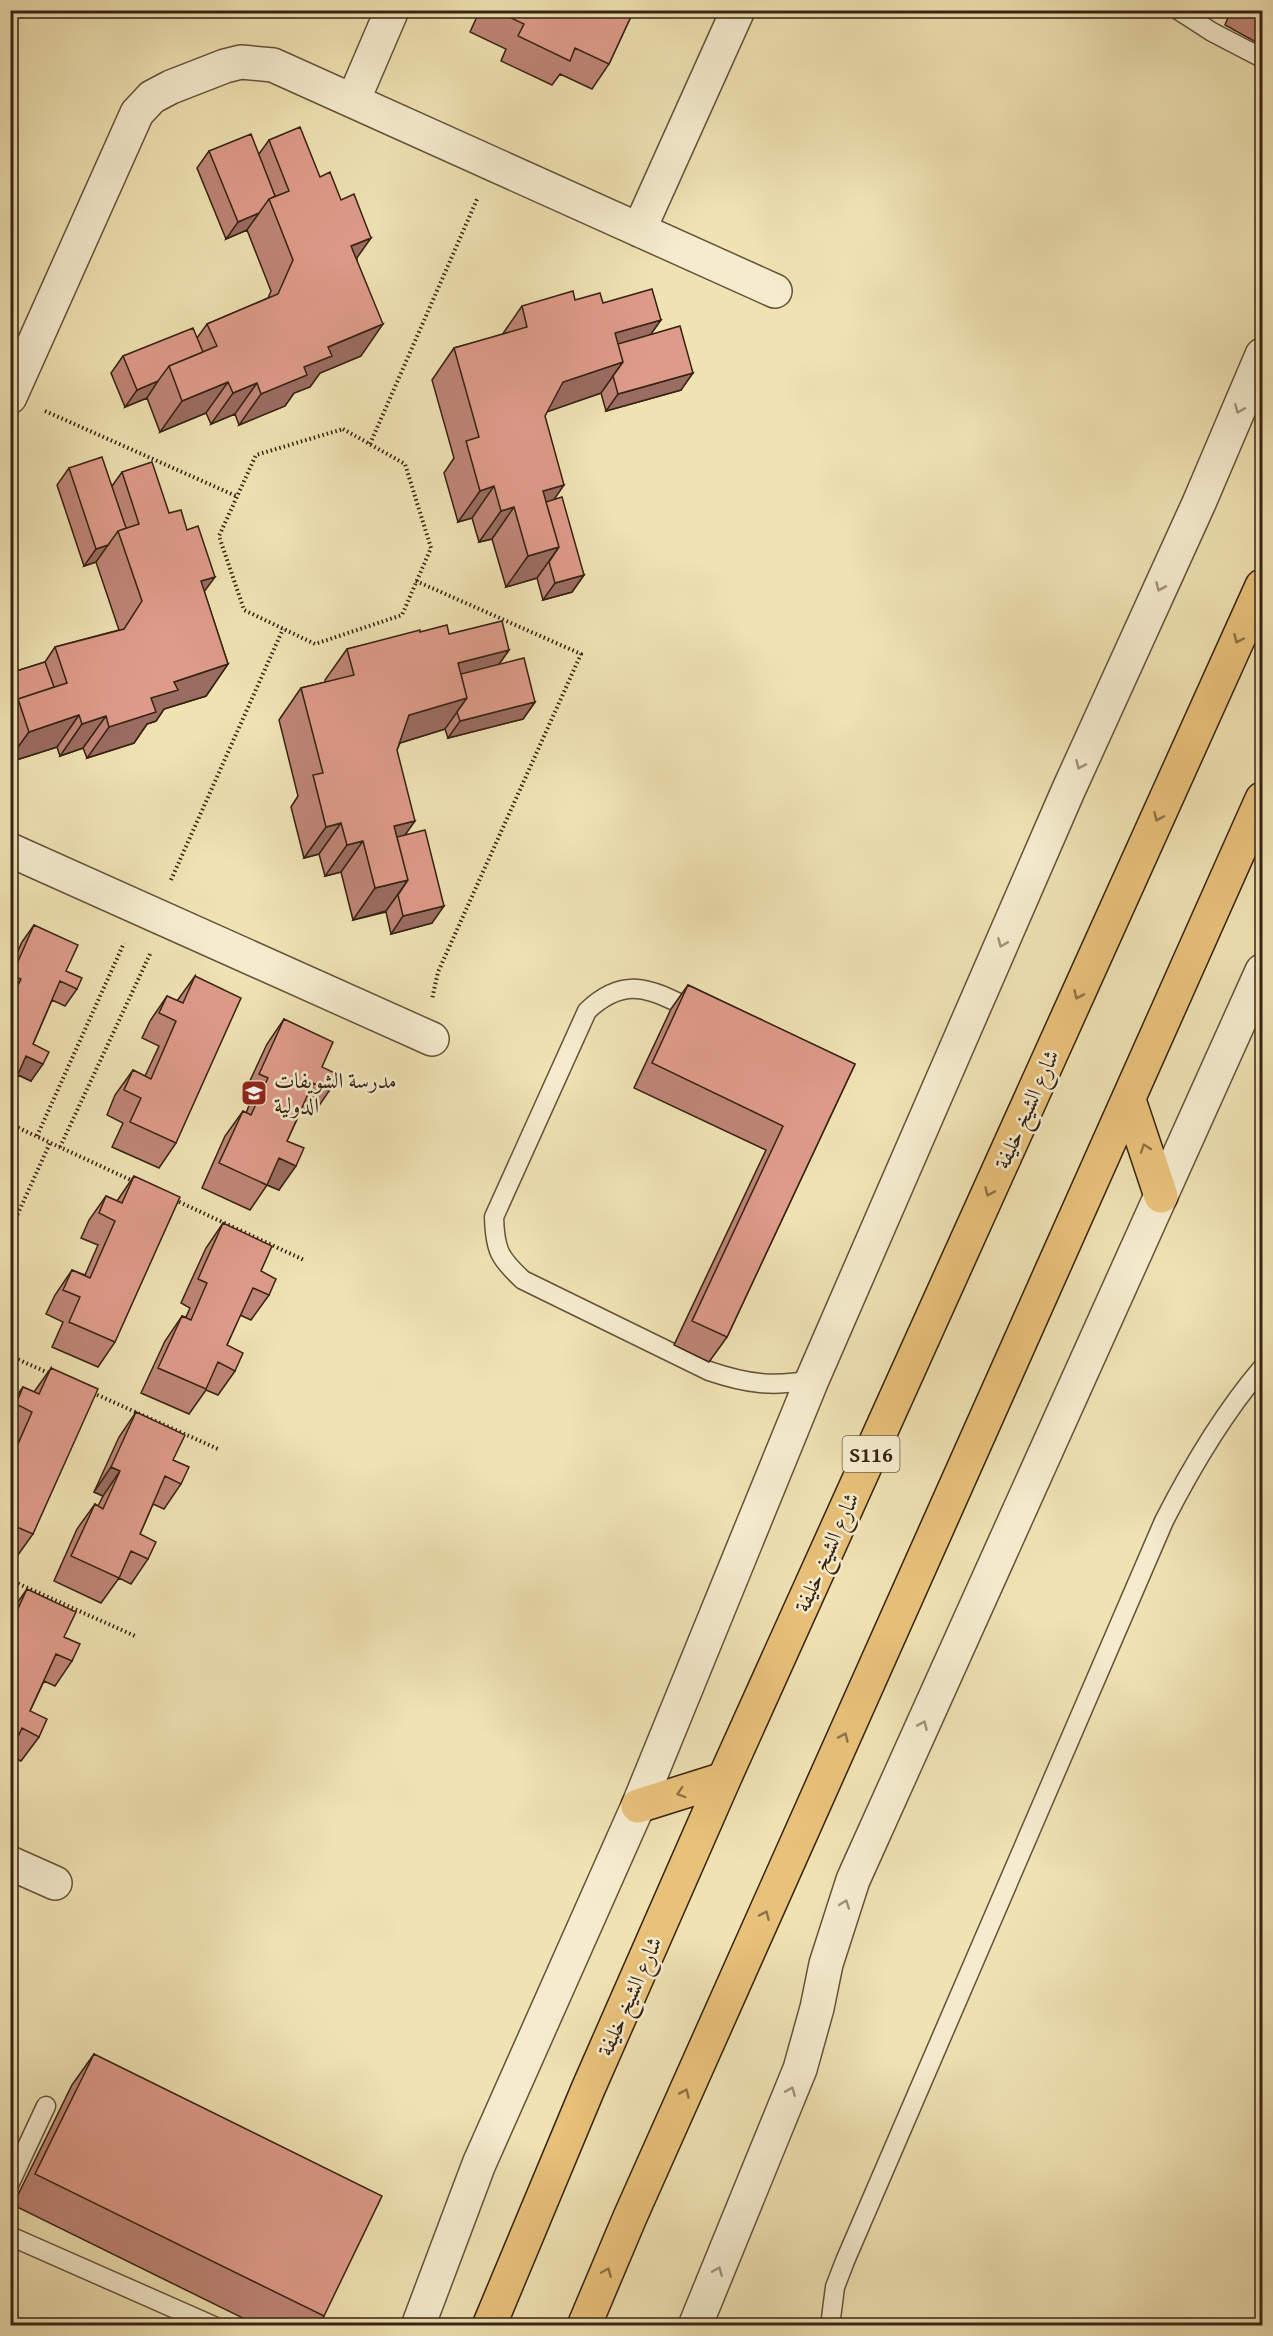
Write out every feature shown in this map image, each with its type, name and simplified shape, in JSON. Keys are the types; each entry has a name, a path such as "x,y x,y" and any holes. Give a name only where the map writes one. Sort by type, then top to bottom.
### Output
{"highway":[{"name":"شارع الشيخ خليفة","path":"489,2325 724,1779 1263,586"},
{"path":"584,2325 659,2152 1263,799"},
{"path":"1129,1100 1161,1196"},
{"path":"638,1806 724,1779"}],"street":[{"path":"353,101 392,10"},
{"path":"639,230 738,10"},
{"path":"11,396 137,113 152,97 171,87 241,62 273,65 775,291"},
{"path":"418,2325 479,2164 638,1806 812,1380 1068,791 1263,355"},
{"path":"10,849 432,1039"},
{"path":"695,2325 800,2069 826,1965 853,1880 1161,1196 1258,991"},
{"path":"10,1863 55,1883"}],"lane":[{"path":"1178,10 1212,32 1263,58"},
{"path":"711,1019 657,993 638,988 619,990 601,998 587,1011 494,1217 495,1242 505,1264 523,1280 709,1371 734,1380 760,1384 786,1384 812,1380"},
{"path":"830,2325 835,2287 844,2262 1164,1521 1207,1442 1233,1404 1263,1368"},
{"path":"10,2183 46,2106"},
{"path":"10,2236 214,2325"}],"path":[{"path":"370,444 493,164"},
{"path":"11,396 236,496"},
{"path":"343,429 370,444 405,464 431,548 402,615 315,644 244,610 219,536 256,455 343,429"},
{"path":"416,581 581,654 438,972 430,1008 432,1039"},
{"path":"60,1147 154,914 283,629"},
{"path":"37,1136 154,914"},
{"path":"10,1124 145,1186"},
{"path":"10,1231 50,1143"},
{"path":"166,1196 304,1260"},
{"path":"10,1356 54,1375"},
{"path":"87,1390 218,1449"},
{"path":"10,1580 135,1636"}],"building":[{"path":"494,10 634,10 609,64 575,48 570,61 518,36 524,24"},
{"path":"300,127 320,177 330,172 341,200 354,194 371,238 351,246 383,324 328,347 332,356 304,367 307,375 261,394 257,383 233,393 228,382 182,401 169,366 217,346 207,324 278,294 293,260 269,199 289,191 269,140"},
{"path":"251,134 275,196 269,199 259,213 238,222 209,151"},
{"path":"652,289 661,320 615,333 623,362 563,382 545,416 564,485 543,491 559,547 528,556 514,507 501,511 494,486 480,491 466,441 479,437 454,348 527,327 522,306 573,291 575,300 600,293 603,303"},
{"path":"680,326 693,373 618,394 613,376 623,362 618,344"},
{"path":"193,328 203,352 169,366 158,381 137,390 123,356"},
{"path":"102,457 126,528 118,531 108,545 96,549 69,468"},
{"path":"152,462 169,513 181,510 187,530 198,526 215,577 201,581 228,664 174,682 178,690 151,698 156,712 109,727 106,716 82,724 79,715 29,732 18,699 67,683 55,647 124,629 142,601 118,531 139,524 122,472"},
{"path":"562,497 584,575 555,583 549,562 559,547 546,502"},
{"path":"502,621 509,650 458,663 467,698 409,715 397,750 415,821 394,826 408,880 375,888 363,841 347,845 341,823 326,827 313,775 323,773 301,688 354,675 347,649 447,625 449,634"},
{"path":"524,658 535,702 460,721 457,712 467,698 461,674"},
{"path":"45,662 54,687 18,699 10,710 10,673"},
{"path":"425,830 444,906 403,916 398,895 408,880 397,837"},
{"path":"34,925 78,945 66,971 82,978 77,989 60,981 33,1044 49,1052 43,1064 26,1056 14,1083 10,1081 10,1001 21,979 12,975"},
{"path":"195,976 241,998 176,1143 130,1122 141,1098 124,1090 133,1070 151,1079 176,1021 159,1013 167,996 183,1003"},
{"path":"688,985 855,1064 727,1337 692,1321 783,1126 652,1063"},
{"path":"284,1019 333,1042 322,1067 337,1074 329,1091 313,1083 287,1141 304,1148 296,1166 279,1158 267,1185 219,1163 243,1111 251,1115 268,1078 259,1074"},
{"path":"134,1176 180,1197 115,1342 69,1322 80,1297 63,1290 72,1270 90,1278 115,1221 99,1213 106,1196 122,1203"},
{"path":"223,1223 272,1246 261,1271 276,1279 269,1295 253,1288 227,1345 243,1353 235,1371 218,1362 206,1389 158,1368 182,1316 191,1320 207,1283 198,1279"},
{"path":"51,1368 98,1389 33,1534 10,1524 10,1462 32,1412 16,1404 23,1387 39,1394"},
{"path":"136,1412 185,1435 173,1460 189,1467 181,1484 165,1476 140,1534 156,1542 148,1559 131,1551 119,1578 71,1556 95,1504 103,1509 120,1471 111,1467"},
{"path":"27,1589 76,1612 64,1637 80,1644 72,1661 56,1654 30,1711 47,1719 39,1737 22,1728 10,1754 10,1626"},
{"path":"94,2054 382,2196 324,2316 35,2174"}],"place":[{"name":"مدرسة الشويفات الدولية","path":"254,1093"}]}
